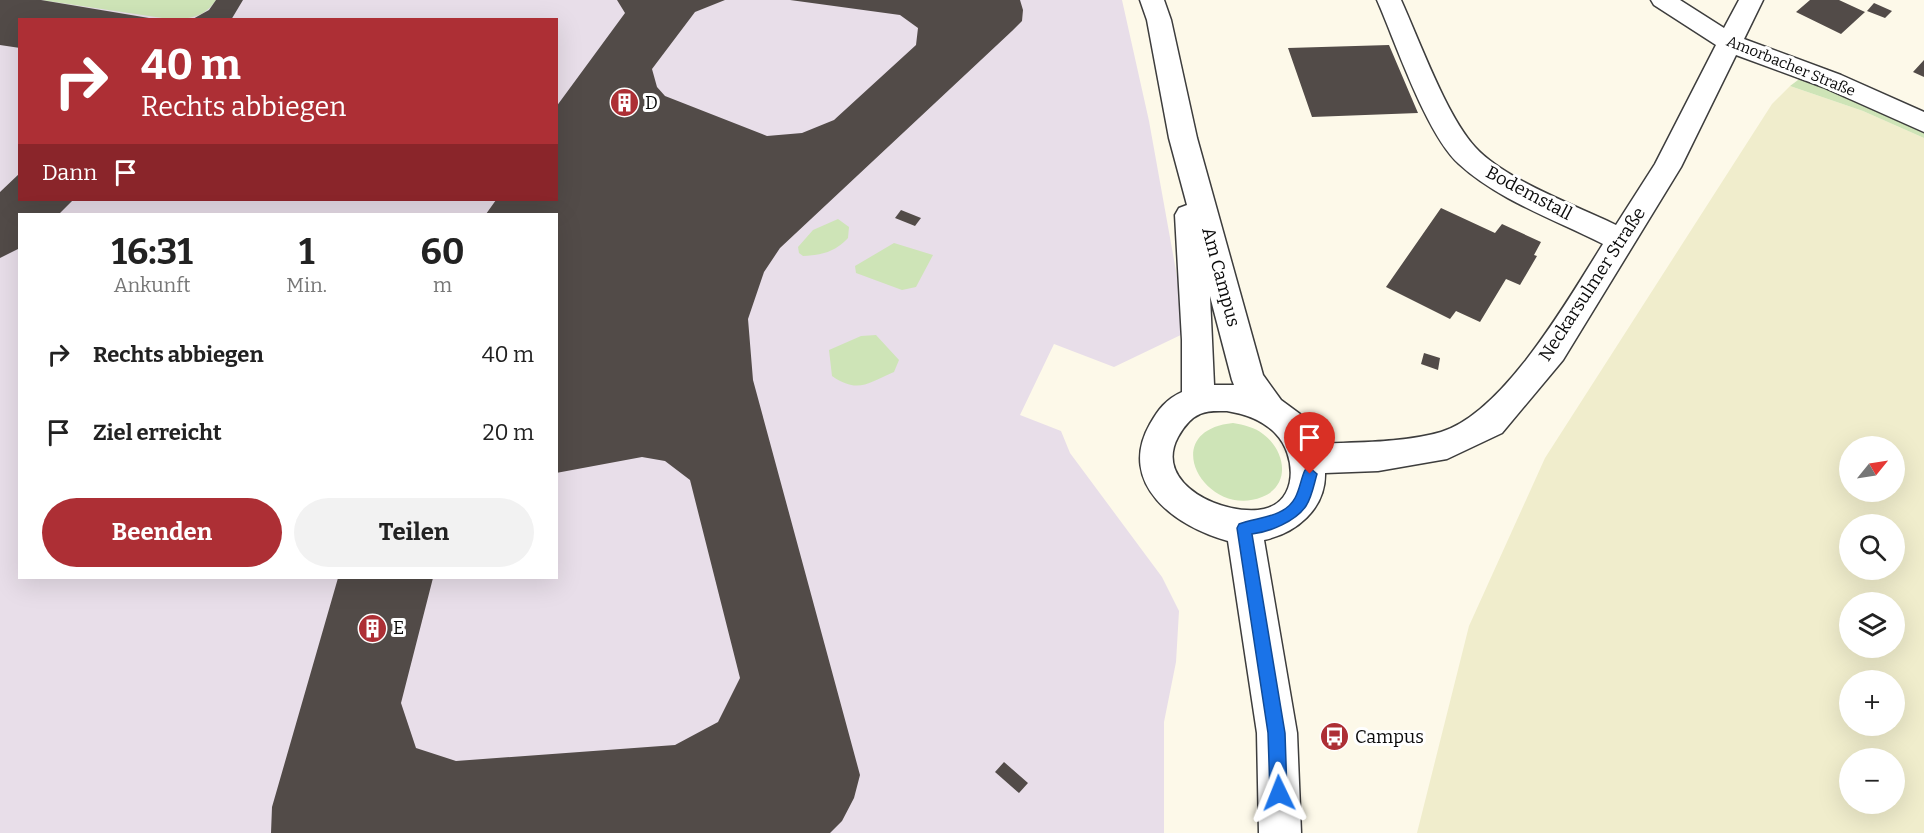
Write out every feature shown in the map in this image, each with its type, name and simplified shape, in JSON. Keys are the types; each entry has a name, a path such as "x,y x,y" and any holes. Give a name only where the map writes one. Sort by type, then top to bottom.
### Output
{"street":[{"name":"Am Campus","path":"1152,0 1159,20 1183,138 1248,380 1269,410"},
{"name":"Bodemstall","path":"1389,0 1448,132 1467,156 1495,178 1621,240"},
{"name":"Amorbacher Straße","path":"1663,0 1730,43 1832,81 1924,123"},
{"name":"Neckarsulmer Straße","path":"1308,459 1378,456 1447,445 1490,423 1552,351 1668,167 1751,0"},
{"name":"Am Campus","path":"1183,138 1198,340 1198,400"},
{"path":"1227,397 1248,401 1269,410 1287,423 1301,440 1308,459 1310,474 1301,501 1277,521 1244,528 1223,526 1185,507 1170,492 1161,475 1157,458 1158,441 1164,426 1175,413 1198,400 1227,397"},
{"path":"1244,528 1277,733 1280,833"}],"shaded area":[{"path":"0,0 1122,0 1149,121 1187,332 1114,367 1054,344 1020,415 1061,431 1070,453 1162,577 1179,611 1176,662 1164,722 1164,833 0,833"},
{"path":"1790,86 1863,111 1924,138 1924,833 1417,833 1469,626 1545,458 1772,104"}],"green space":[{"path":"41,0 216,0 206,11 196,16 162,18"},
{"path":"1818,65 1924,113 1924,138 1863,111 1790,86"},
{"path":"838,219 849,227 848,238 843,243 822,254 803,256 799,253 798,247 813,230"},
{"path":"894,243 933,255 916,287 902,290 856,273 855,266"},
{"path":"876,335 899,360 894,372 870,383 856,386 832,376 829,350 861,336"},
{"path":"1233,423 1252,428 1263,434 1271,441 1280,458 1282,467 1278,484 1272,492 1262,497 1241,501 1223,496 1208,486 1197,472 1193,456 1197,441 1210,429"}],"building":[{"path":"0,0 41,0 149,18 18,18 18,48 0,45"},
{"path":"216,0 243,0 232,18 195,18 209,10"},
{"path":"617,0 725,0 695,12 652,69 657,87 665,96 767,136 802,133 834,120 916,45 918,28 900,15 790,0 1020,0 1023,10 1022,21 1012,31 780,248 764,272 748,319 753,380 860,775 854,798 842,821 830,833 271,833 272,807 338,579 433,579 401,703 416,748 456,761 675,745 718,722 740,678 690,480 665,461 642,457 558,473 558,213 487,213 495,201 558,201 558,104 625,13"},
{"path":"1810,0 1839,0 1865,12 1841,34 1796,12"},
{"path":"1874,3 1892,11 1885,18 1867,11"},
{"path":"1389,45 1418,113 1312,117 1288,48"},
{"path":"1924,60 1924,77 1913,72"},
{"path":"18,175 18,201 72,201 60,213 18,213 18,249 0,258 0,192"},
{"path":"1441,208 1495,233 1502,224 1541,242 1534,255 1537,256 1520,285 1506,279 1480,322 1456,311 1450,319 1386,287"},
{"path":"901,210 921,218 915,226 895,218"},
{"path":"1424,353 1440,358 1438,370 1421,364"},
{"path":"1004,762 1028,783 1019,793 995,772"}],"place":[{"name":"D","path":"624,103"},
{"name":"E","path":"372,628"},
{"name":"Campus","path":"1334,737"}],"route":[{"path":"1279,793 1277,733 1244,528 1277,521 1290,513 1301,501 1307,489 1310,474"}]}
